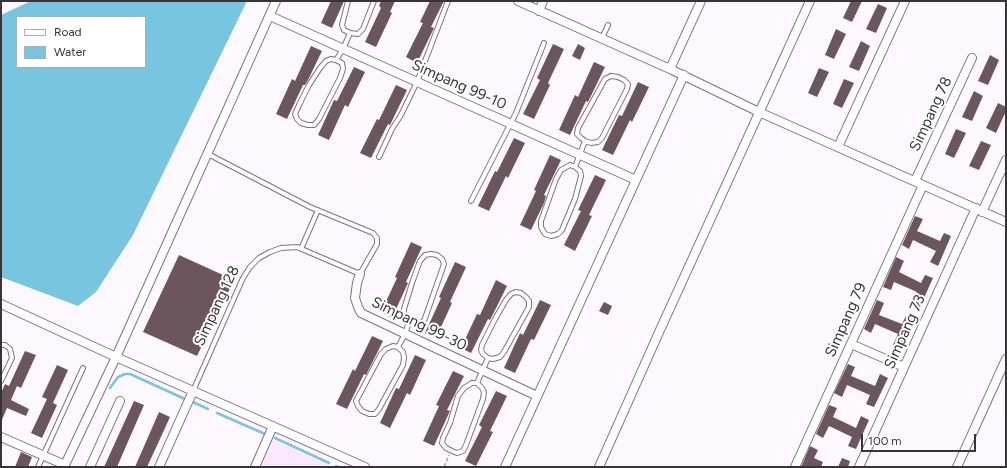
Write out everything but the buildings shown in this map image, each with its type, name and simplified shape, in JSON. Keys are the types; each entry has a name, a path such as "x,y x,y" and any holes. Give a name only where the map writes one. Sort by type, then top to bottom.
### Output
{"street":[{"path":"1,437 65,466 116,357 276,1"},
{"path":"518,1 684,75 759,112 1006,222"},
{"path":"539,10 543,1"},
{"path":"670,69 701,1"},
{"path":"599,467 810,1"},
{"path":"838,147 905,1"},
{"name":"Simpang 99-10","path":"270,16 636,180"},
{"name":"Simpang 78","path":"919,183 972,58"},
{"path":"505,467 684,75"},
{"name":"Simpang 73","path":"859,467 904,367 979,210 1006,160"},
{"name":"Simpang 79","path":"795,467 851,344 919,183"},
{"name":"Simpang 99-30","path":"360,274 355,298 361,313 537,396"},
{"path":"1,304 116,357 365,467"},
{"path":"851,344 904,367"},
{"path":"957,467 1006,359"},
{"name":"Simpang 128","path":"159,467 193,391"},
{"path":"90,467 120,401"},
{"path":"255,467 273,426"}],"lane":[{"path":"348,1 342,25 344,30 350,33 358,34 363,29 374,1"},
{"path":"379,157 417,82 448,1"},
{"path":"602,38 608,25"},
{"path":"336,60 350,33"},
{"path":"471,201 510,124 544,43"},
{"path":"332,59 336,60 342,63 343,70 319,119 314,125 301,123 295,114 309,85 326,61 332,59"},
{"path":"611,76 624,80 628,84 627,89 602,138 598,142 591,143 585,141 577,134 578,128 605,79 611,76"},
{"path":"574,167 585,141"},
{"path":"207,153 318,210 301,249"},
{"path":"570,166 574,167 580,171 581,176 575,199 562,230 558,234 551,236 545,234 541,228 540,222 556,179 561,170 570,166"},
{"name":"Simpang 99-30","path":"318,210 373,233 377,238 376,244 360,274"},
{"name":"Simpang 128","path":"193,391 244,278 250,267 260,258 281,248 297,247 360,274"},
{"path":"425,255 437,255 442,259 444,264 428,312 424,321 418,324 409,322 404,317 404,309 420,261 425,255"},
{"path":"516,292 526,296 529,301 529,307 504,352 500,357 493,360 488,358 481,350 482,345 506,300 511,294 516,292"},
{"path":"398,347 409,322"},
{"path":"1,345 5,345 10,349 12,358 1,380"},
{"path":"393,346 398,347 404,357 403,365 379,409 375,414 369,414 362,411 356,401 378,361 386,349 393,346"},
{"path":"477,383 488,358"},
{"path":"38,467 83,368"},
{"path":"472,383 477,383 484,392 483,399 466,445 463,450 458,452 452,451 446,448 442,443 458,396 464,388 472,383"}],"path":[{"path":"444,467 449,455"}],"shaded area":[{"path":"273,440 332,467 261,467"}],"water":[{"path":"31,1 247,1 133,235 96,292 78,306 1,277 1,15"}],"waterway":[{"path":"110,388 118,377 125,374 130,374 185,399"},
{"path":"193,402 208,409"},
{"path":"217,413 265,434"},
{"path":"275,438 329,463"}]}
